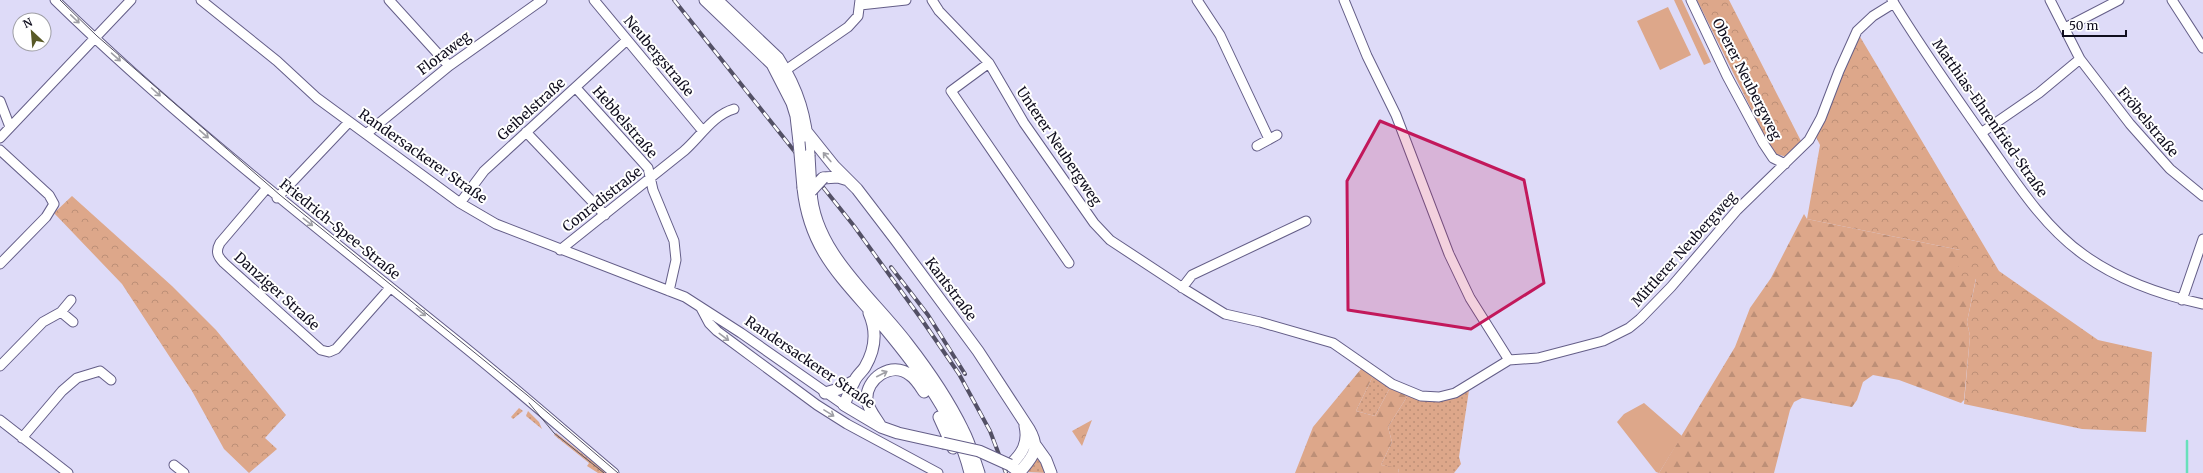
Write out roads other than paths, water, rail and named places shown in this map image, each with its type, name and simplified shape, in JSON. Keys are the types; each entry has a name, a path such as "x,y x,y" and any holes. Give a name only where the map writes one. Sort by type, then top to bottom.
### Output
{"main road":[{"path":"705,0 782,72 794,110 809,191 818,226 839,263 907,343 943,394 964,431 979,473"},
{"name":"Kantstraße","path":"717,0 778,58 782,72 800,98 806,131 834,166 850,181 978,351 1033,437 1036,446 1046,460 1051,473"},
{"path":"806,131 809,191 805,206 818,246 832,266 908,357 938,401 953,429 970,473"},
{"path":"809,191 823,178 838,176 850,181"},
{"path":"844,405 854,381 864,367 874,344 874,324 866,305"},
{"path":"882,427 869,407 868,392 876,377 893,369 901,370 910,375 927,397 951,442 963,473"},
{"path":"825,393 839,389 854,381"},
{"name":"Randersackerer Straße","path":"844,405 882,427 929,440 979,451 1010,465 1020,473"},
{"name":"Kantstraße","path":"1010,465 1021,455 1025,446 1026,437 1022,419"},
{"path":"1020,473 1028,462 1036,446"}],"street":[{"name":"Friedrich-Spee-Straße","path":"55,0 95,39 266,189 461,344 614,473"},
{"path":"0,138 131,0"},
{"name":"Randersackerer Straße","path":"201,0 277,61 316,98 460,203 496,224 560,250 595,261 669,291 701,306 844,405"},
{"path":"389,0 449,66"},
{"name":"Floraweg","path":"366,134 449,66 542,0"},
{"name":"Neubergstraße","path":"594,0 702,130"},
{"path":"782,72 848,27 858,16 860,3 906,0"},
{"name":"Unterer Neubergweg","path":"932,0 939,11 989,63 1024,123 1094,223 1110,240 1182,288 1225,314 1260,322 1333,343 1392,384 1421,396 1439,397 1455,393 1509,360"},
{"path":"1197,0 1226,47 1273,137 1256,146"},
{"path":"1344,0 1367,56 1396,115 1449,254 1470,298 1509,360"},
{"name":"Oberer Neubergweg","path":"1691,0 1727,76 1763,143 1773,158 1785,164"},
{"name":"Fröbelstraße","path":"2050,0 2080,59 2151,150 2170,169 2203,196"},
{"path":"2064,28 2119,0"},
{"path":"2172,0 2199,32 2203,48"},
{"name":"Mittlerer Neubergweg","path":"1509,360 1538,358 1572,351 1603,341 1629,328 1671,287 1737,210 1809,140 1857,31 1873,16 1893,1"},
{"name":"Matthias-Ehrenfried-Straße","path":"1893,1 1981,133 2025,195 2056,230 2077,250 2121,278 2182,300 2203,304"},
{"name":"Geibelstraße","path":"460,203 484,171 627,40"},
{"path":"1981,133 2039,93 2080,59"},
{"path":"989,63 951,91 1069,263"},
{"name":"Hebbelstraße","path":"576,88 648,168 653,190 674,241 676,260 669,291"},
{"path":"0,101 10,127"},
{"name":"Conradistraße","path":"560,250 650,179 696,140 702,130 734,109"},
{"path":"278,198 349,122"},
{"path":"526,132 605,215"},
{"path":"0,150 49,195 54,204 46,217 0,264"},
{"name":"Danziger Straße","path":"266,189 220,243 217,250 218,255 224,263 321,350 329,352 340,346 390,288"},
{"path":"1182,288 1192,275 1306,221"},
{"path":"2182,300 2203,239"},
{"path":"0,366 43,322 61,312 71,300"},
{"name":"Randersackerer Straße","path":"701,306 710,323 717,331 803,396 847,424 938,473"},
{"path":"61,312 72,322"},
{"path":"22,438 62,391 77,378 100,371 111,380"},
{"path":"0,420 68,473"},
{"path":"174,465 184,473"}],"waterway":[{"path":"2187,441 2187,473"}],"tram line":[{"path":"60,0 97,36 280,195 527,395 618,473"},
{"path":"529,403 554,433 604,473"}],"railway":[{"path":"674,0 854,226 922,320 959,374 990,431 1006,473"},
{"path":"891,267 928,315 965,374"}]}
